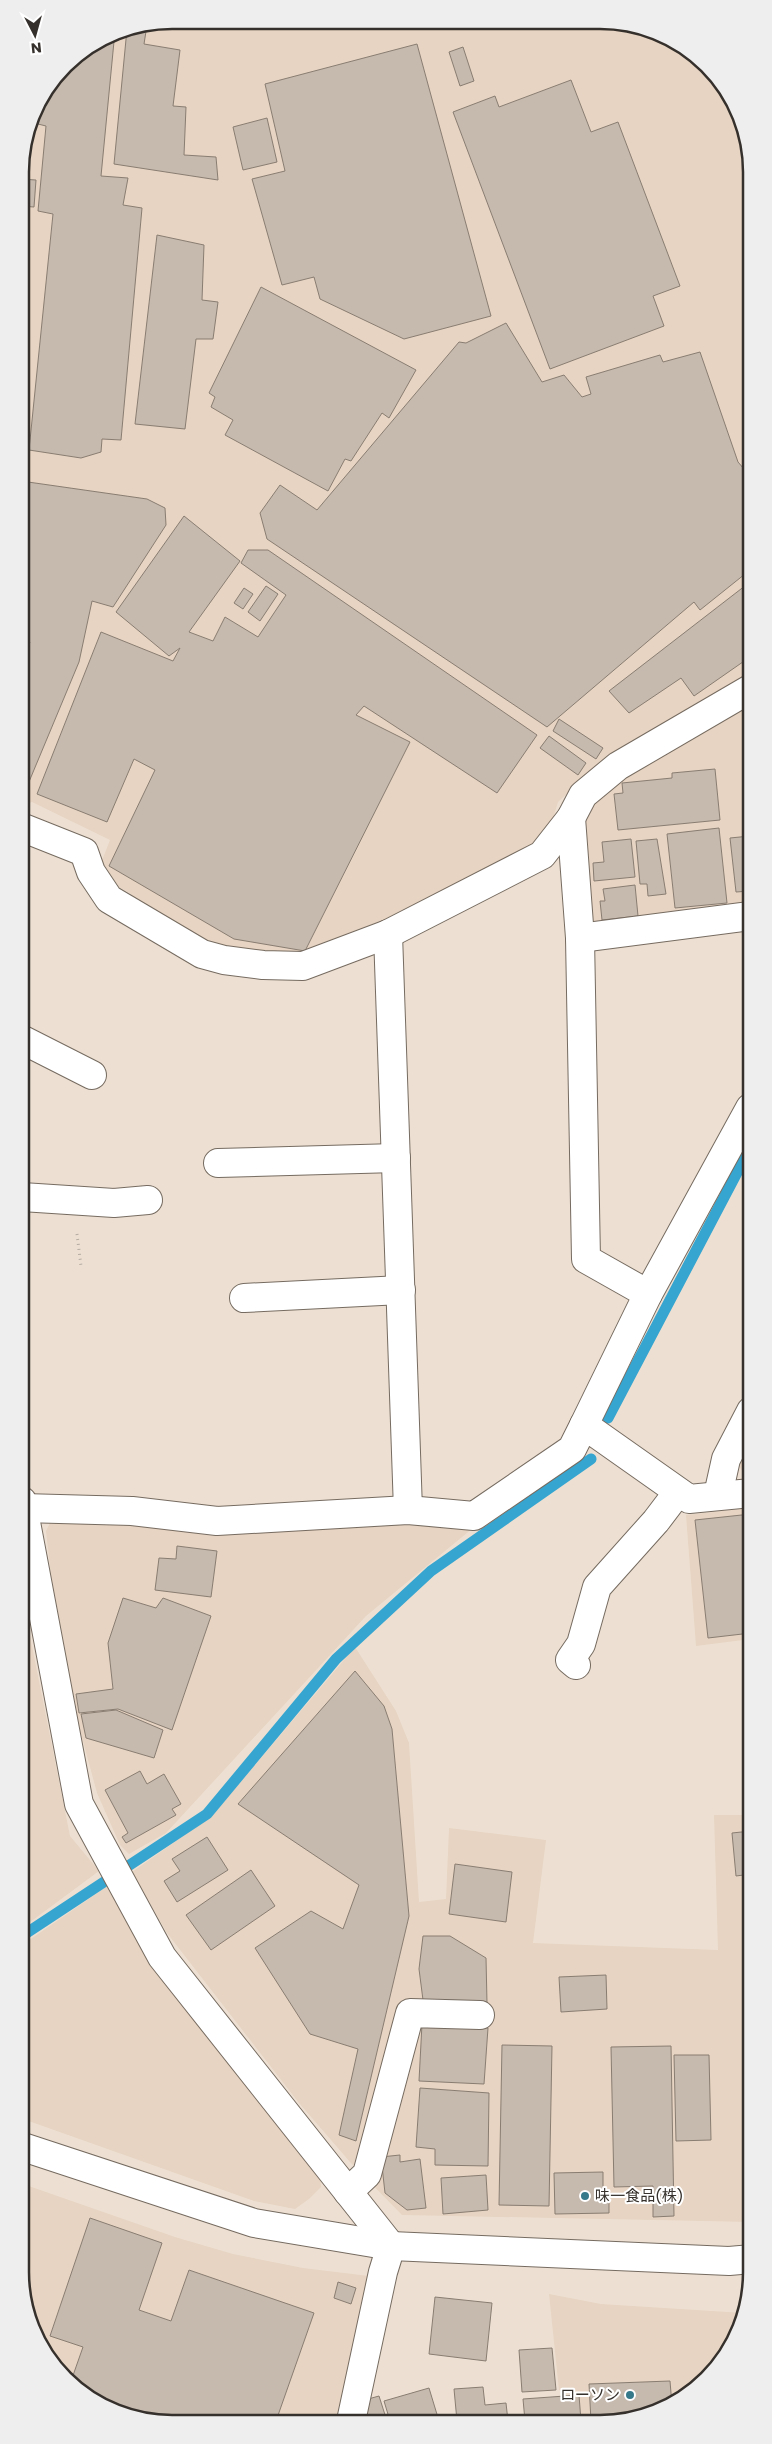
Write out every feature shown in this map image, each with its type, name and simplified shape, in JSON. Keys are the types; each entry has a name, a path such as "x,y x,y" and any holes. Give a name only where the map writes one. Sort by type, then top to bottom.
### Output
{"street":[{"path":"29,831 84,852 91,872 109,899 202,954 224,960 263,965 304,966 388,934 542,855 571,818 583,795 618,766 743,693"},
{"path":"571,818 580,938 586,1259 648,1294"},
{"path":"580,938 743,917"},
{"path":"388,934 408,1510"},
{"path":"29,1043 92,1074"},
{"path":"29,1505 132,1512 217,1521 408,1510 474,1516 572,1449 648,1294 743,1121"},
{"path":"218,1164 396,1158"},
{"path":"29,1197 114,1203 148,1200"},
{"path":"244,1298 400,1290"},
{"path":"584,1425 689,1500 743,1493"},
{"path":"718,1495 726,1459 743,1426"},
{"path":"576,1665 570,1660 581,1644 597,1588 656,1521 678,1492"},
{"path":"29,1542 79,1804 162,1957 391,2246"},
{"path":"348,2192 367,2174 410,2013 480,2015"},
{"path":"29,2149 254,2223 391,2246 743,2259"},
{"path":"352,2415 383,2272 391,2246"}],"shaded area":[{"path":"172,29 619,30 646,36 664,43 687,58 714,85 724,100 736,126 742,153 743,677 604,759 558,802 549,832 536,842 391,920 285,959 207,945 132,903 131,894 100,876 99,868 110,840 32,802 29,803 29,162 34,135 43,108 64,77 77,64 108,43 144,31"},
{"path":"743,707 743,903 595,925 589,916 583,823 601,789"},
{"path":"743,1448 743,1472 736,1462"},
{"path":"743,1509 743,1640 696,1646 686,1515"},
{"path":"54,1515 215,1536 391,1517 473,1528 366,1616 166,1833 129,1854 120,1845 97,1793 80,1730 51,1577 46,1531"},
{"path":"29,1631 70,1836 99,1871 29,1923"},
{"path":"355,1647 396,1711 409,1743 419,1902 446,1899 449,1828 546,1840 533,1943 718,1950 714,1815 743,1815 743,2222 402,2215 350,2162 299,2103 167,1933 132,1872 212,1816"},
{"path":"109,1885 320,2176 321,2187 295,2209 254,2201 29,2121 29,1940"},
{"path":"29,2186 175,2237 233,2254 303,2268 369,2276 340,2415 172,2415 144,2413 108,2401 85,2386 58,2359 48,2344 36,2318 31,2300 29,2282"},
{"path":"549,2294 601,2304 738,2313 729,2336 708,2367 695,2380 664,2401 628,2413 576,2415 574,2391 559,2390"}],"building":[{"path":"146,31 144,44 180,50 173,106 186,107 184,155 216,157 218,180 114,164 126,36"},
{"path":"114,41 101,176 128,178 123,205 142,208 121,440 102,439 101,452 81,458 29,450 53,214 38,211 46,126 38,124 43,108 64,77 92,53"},
{"path":"417,44 491,316 404,339 320,299 314,277 282,285 252,179 285,171 265,84"},
{"path":"463,47 474,81 460,86 449,52"},
{"path":"571,80 591,132 618,122 680,286 653,296 664,326 550,369 453,112 495,96 499,107"},
{"path":"267,118 277,162 243,170 233,127"},
{"path":"29,180 36,180 34,207 29,207"},
{"path":"157,235 204,245 202,300 218,302 213,339 196,339 185,429 135,424"},
{"path":"261,287 416,370 389,418 382,413 351,461 345,459 328,491 225,435 233,420 211,407 215,397 209,393"},
{"path":"506,323 542,382 564,375 582,397 591,394 586,377 660,355 663,362 700,352 738,462 743,468 743,576 700,610 694,602 547,727 267,539 260,513 280,485 317,510 459,342 466,343"},
{"path":"29,482 147,499 165,508 166,525 113,607 92,601 79,662 29,782"},
{"path":"184,516 240,561 189,632 213,641 225,617 258,637 286,595 241,563 248,550 268,550 537,735 497,793 364,706 356,715 410,742 305,951 234,939 109,866 155,770 134,759 107,822 37,794 101,632 173,661 180,648 169,656 116,612"},
{"path":"266,586 278,594 260,621 248,612"},
{"path":"743,587 743,662 694,696 681,678 629,713 609,691"},
{"path":"244,588 253,594 243,609 234,603"},
{"path":"559,719 603,748 596,759 553,731"},
{"path":"549,736 586,763 578,775 540,748"},
{"path":"715,769 720,820 618,830 614,794 623,793 622,783 672,778 672,773"},
{"path":"719,828 727,903 675,908 667,834"},
{"path":"743,837 743,892 736,892 730,838"},
{"path":"631,839 635,877 594,881 593,863 604,862 602,842"},
{"path":"657,839 666,894 648,896 647,884 640,884 636,841"},
{"path":"635,885 638,916 602,920 600,901 605,901 603,889"},
{"path":"743,1515 743,1634 708,1638 695,1520"},
{"path":"177,1546 217,1551 211,1597 155,1590 159,1558 176,1559"},
{"path":"123,1598 156,1608 163,1598 211,1616 172,1730 118,1709 79,1713 76,1694 113,1689 108,1643"},
{"path":"355,1671 384,1706 392,1729 409,1916 356,2141 339,2135 358,2049 310,2034 255,1948 311,1911 343,1929 359,1885 238,1804"},
{"path":"116,1710 163,1730 154,1758 86,1738 81,1714"},
{"path":"140,1771 147,1784 164,1774 181,1804 172,1809 176,1815 126,1843 122,1837 128,1833 105,1790"},
{"path":"743,1832 743,1875 736,1876 732,1833"},
{"path":"207,1837 228,1870 177,1902 164,1881 180,1871 172,1859"},
{"path":"455,1864 512,1872 506,1922 449,1914"},
{"path":"251,1870 275,1906 211,1950 186,1915"},
{"path":"423,1936 450,1936 486,1958 487,2003 423,2000 419,1969"},
{"path":"606,1975 607,2009 561,2012 559,1977"},
{"path":"422,2024 488,2028 484,2084 419,2081"},
{"path":"502,2045 552,2046 549,2206 499,2205"},
{"path":"671,2046 674,2216 653,2217 653,2186 614,2187 611,2047"},
{"path":"674,2055 709,2055 711,2140 676,2141"},
{"path":"420,2088 489,2093 488,2166 435,2165 435,2149 416,2147"},
{"path":"400,2155 400,2162 420,2159 426,2208 407,2210 385,2193 381,2157"},
{"path":"603,2172 603,2194 609,2194 609,2213 555,2214 554,2173"},
{"path":"486,2175 488,2210 443,2214 441,2178"},
{"path":"90,2218 162,2243 139,2310 171,2321 189,2270 314,2313 278,2415 172,2415 144,2413 126,2408 108,2401 85,2386 73,2375 83,2347 50,2336"},
{"path":"338,2282 356,2288 351,2304 334,2298"},
{"path":"435,2297 492,2303 486,2361 429,2354"},
{"path":"552,2348 556,2390 522,2392 519,2350"},
{"name":"ローソン","path":"670,2381 671,2396 646,2408 628,2413 591,2415 589,2384"},
{"path":"483,2387 485,2405 506,2403 507,2415 456,2415 454,2389"},
{"path":"429,2388 437,2415 388,2415 384,2401"},
{"path":"579,2395 581,2415 524,2415 523,2399"},
{"path":"379,2396 385,2415 366,2415 361,2401"}],"waterway":[{"path":"608,1418 743,1161"},
{"path":"29,1931 207,1814 336,1659 431,1571 591,1459"}],"place":[{"name":"味一食品(株)","path":"585,2196"},
{"name":"ローソン","path":"630,2395"}]}
